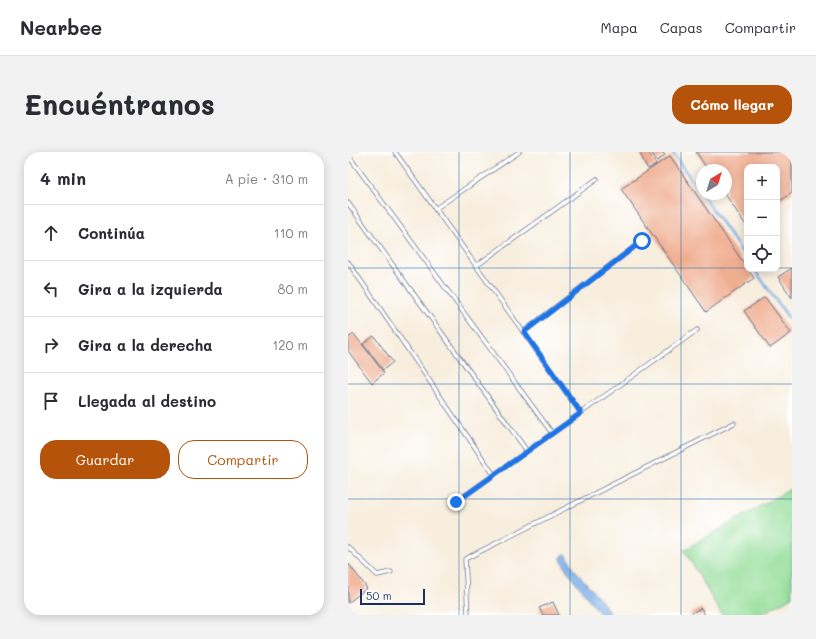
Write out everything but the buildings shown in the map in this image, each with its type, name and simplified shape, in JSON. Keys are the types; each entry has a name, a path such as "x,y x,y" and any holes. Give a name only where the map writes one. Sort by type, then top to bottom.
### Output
{"lane":[{"path":"395,152 581,413"},
{"path":"436,209 519,152"},
{"path":"348,155 552,433"},
{"path":"476,266 597,180"},
{"path":"348,203 527,451"},
{"path":"524,332 642,241"},
{"path":"348,262 494,475"},
{"path":"456,502 697,330"},
{"path":"468,615 465,559 734,422"},
{"path":"348,547 377,575 391,572"}],"green space":[{"path":"792,488 792,597 760,615 722,615 684,550"}],"water":[{"path":"566,554 575,570 601,600 611,615 601,615 566,569 561,557"}],"waterway":[{"path":"672,152 744,255"},
{"path":"756,272 792,323"}],"route":[{"path":"456,502 581,413 524,332 642,241"}]}
